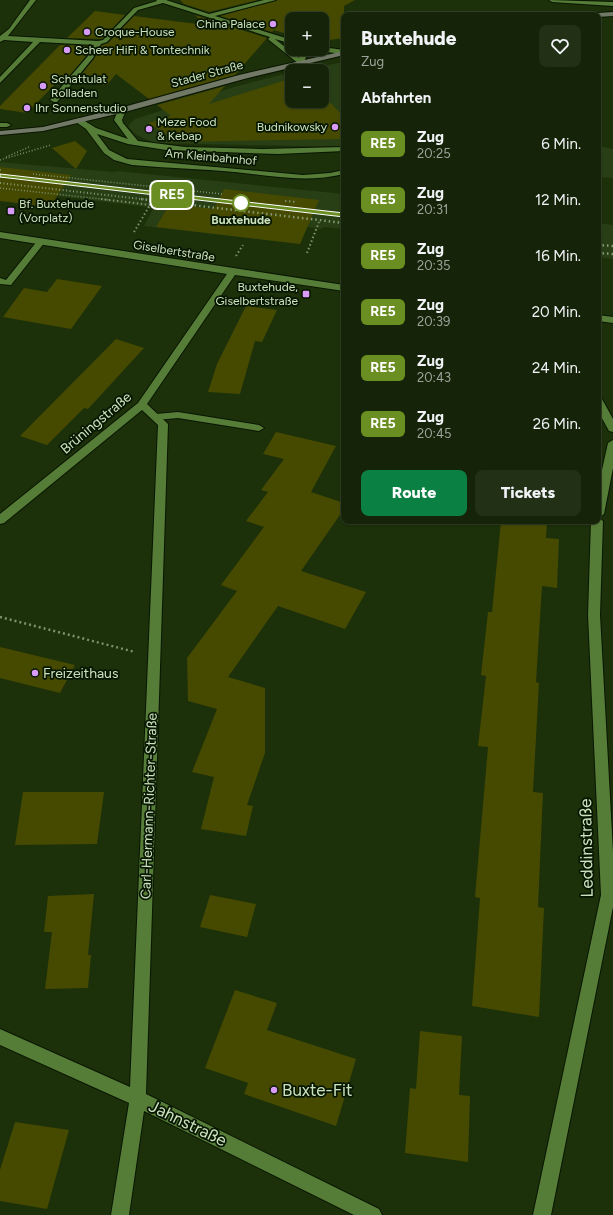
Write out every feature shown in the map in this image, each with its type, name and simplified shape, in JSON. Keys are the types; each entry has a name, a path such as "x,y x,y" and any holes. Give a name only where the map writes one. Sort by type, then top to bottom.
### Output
{"street":[{"path":"1,38 12,30 33,0"},
{"path":"208,16 223,10 273,0"},
{"path":"552,0 613,4"},
{"path":"1,38 98,44 105,41 136,9 160,1 285,40"},
{"path":"601,15 613,14"},
{"path":"253,30 275,42 301,63 304,56"},
{"path":"0,81 38,40"},
{"path":"54,100 91,57 98,44"},
{"path":"329,51 341,53"},
{"name":"Stader Straße","path":"77,120 122,110 341,54"},
{"path":"107,153 112,148 135,143 119,123 118,120 122,110"},
{"path":"2,125 77,120"},
{"path":"0,134 43,128 77,120"},
{"name":"Am Kleinbahnhof","path":"77,120 90,129 147,146 183,149 272,152 341,149"},
{"name":"Am Kleinbahnhof","path":"90,129 107,153 117,159 132,163 237,170 288,177 341,173"},
{"name":"Giselbertstraße","path":"0,235 341,288"},
{"path":"0,282 8,283 41,242"},
{"name":"Brüningstraße","path":"0,520 142,405 233,272"},
{"path":"601,318 613,320"},
{"name":"Carl-Hermann-Richter-Straße","path":"120,1215 138,1099 163,424 142,405"},
{"path":"601,407 613,429"},
{"path":"156,417 178,415 259,428"},
{"path":"601,500 613,443"},
{"name":"Leddinstraße","path":"542,1215 608,895 594,615 597,524"},
{"name":"Jahnstraße","path":"0,1037 138,1099 373,1215"}],"path":[{"path":"0,160 46,147"},
{"path":"0,160 25,148"},
{"path":"33,174 222,194"},
{"path":"0,188 168,207"},
{"path":"285,201 297,202"},
{"path":"134,232 150,205"},
{"path":"253,219 268,221"},
{"path":"307,253 319,222"},
{"path":"0,617 154,657"}],"shaded area":[{"path":"341,63 341,147 154,143 135,134 128,126 135,119 234,87 285,74 285,108 329,108 329,65"},
{"path":"601,147 613,149 613,178 601,177"},
{"path":"0,162 114,172 117,171 341,194 341,229 324,227 321,229 307,227 300,244 144,226 153,209 140,206 6,190 0,185"},
{"path":"601,223 613,225 613,259 601,257"}],"building":[{"path":"180,0 258,0 209,12 184,4"},
{"path":"277,0 355,0 344,6 344,12 341,12 341,38 329,40 329,12 285,12 285,33 274,30 272,32 220,16"},
{"path":"95,11 125,15 102,39 67,38"},
{"path":"195,15 267,38 235,75 149,99 116,74 107,85 75,82 94,59 102,45 108,43 134,16 205,25"},
{"path":"60,45 92,46 87,55 65,81 59,80 27,113 0,109 0,106"},
{"path":"285,80 285,108 329,108 329,101 341,114 341,139 171,142 171,137 148,123 171,116 157,105 225,86 209,104"},
{"path":"75,141 87,151 76,169 52,148"},
{"path":"0,167 71,175 50,207 0,201"},
{"path":"224,189 319,200 300,244 156,227 170,204 214,209"},
{"path":"57,279 102,286 71,329 3,317 24,288 47,292"},
{"path":"246,306 277,310 262,342 255,341 240,394 208,392 217,364"},
{"path":"116,339 144,348 88,409 84,408 47,445 20,436"},
{"path":"276,432 336,446 311,492 341,502 341,513 301,571 366,592 345,629 278,606 228,677 265,688 265,753 247,805 253,806 246,836 201,829 214,777 192,772 217,709 188,701 187,658 237,591 221,585 264,527 246,521 268,492 261,490 284,459 263,454"},
{"path":"501,524 547,524 546,538 559,539 557,588 542,586 536,682 539,683 533,792 543,793 538,907 544,908 539,1017 472,1006 480,898 475,897 488,747 478,746 486,676 481,675 488,612 492,612"},
{"name":"Freizeithaus","path":"0,647 75,665 60,693 0,678"},
{"path":"23,792 104,792 97,844 15,845"},
{"path":"94,894 88,955 91,955 88,988 45,989 52,932 44,932 48,896"},
{"path":"210,895 256,904 247,937 200,927"},
{"path":"235,990 277,1003 267,1030 356,1059 336,1126 244,1094 248,1083 205,1068"},
{"path":"420,1031 462,1036 459,1095 470,1096 468,1162 405,1153 410,1088 416,1089"},
{"path":"15,1122 69,1130 47,1209 0,1201 0,1170"}],"railway":[{"path":"0,176 207,199"},
{"path":"0,183 150,200"},
{"path":"141,199 341,223"},
{"path":"207,199 216,200"},
{"path":"207,199 341,215"},
{"path":"601,245 613,246"},
{"path":"601,253 613,254"}],"train":[{"name":"RE5","path":"0,176 341,215"}],"place":[{"name":"China Palace","path":"273,24"},
{"name":"Croque-House","path":"87,32"},
{"name":"Scheer HiFi & Tontechnik","path":"67,50"},
{"name":"Schattulat Rolladen","path":"43,86"},
{"name":"Ihr Sonnenstudio","path":"27,108"},
{"name":"Budnikowsky","path":"335,127"},
{"name":"Meze Food & Kebap","path":"149,129"},
{"name":"Buxtehude","path":"241,203"},
{"name":"Bf. Buxtehude (Vorplatz)","path":"11,211"},
{"name":"Buxtehude, Giselbertstraße","path":"306,294"},
{"name":"Freizeithaus","path":"35,673"},
{"name":"Buxte-Fit","path":"274,1090"}]}
